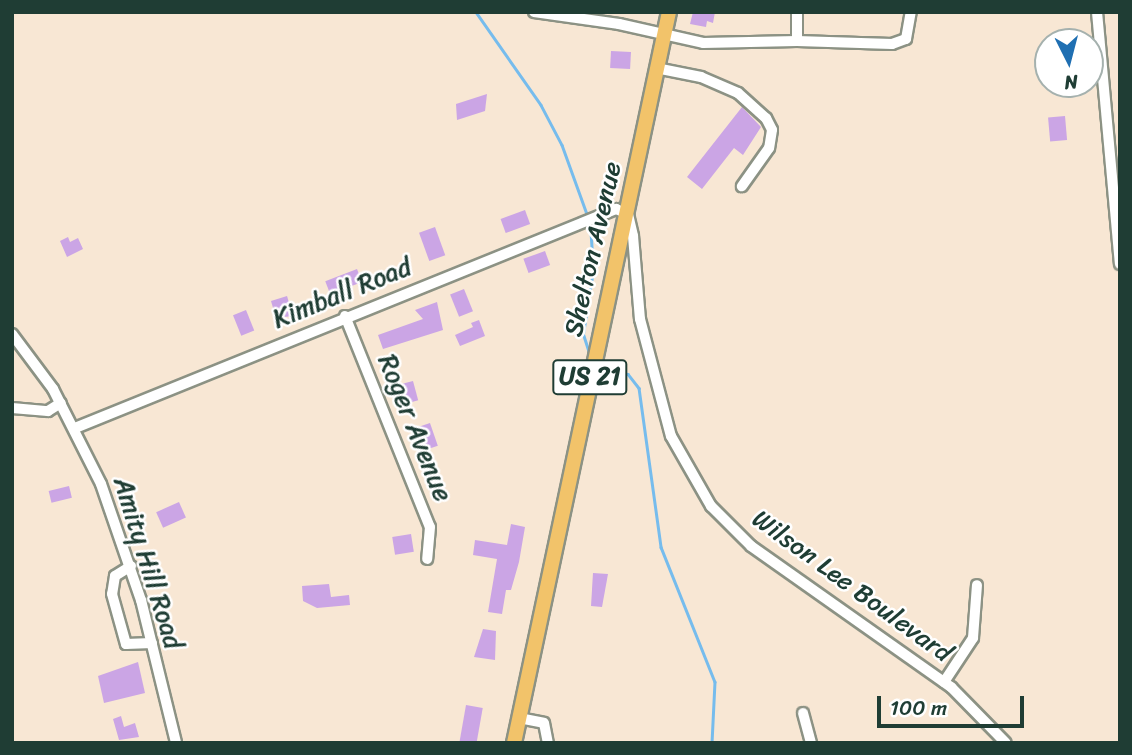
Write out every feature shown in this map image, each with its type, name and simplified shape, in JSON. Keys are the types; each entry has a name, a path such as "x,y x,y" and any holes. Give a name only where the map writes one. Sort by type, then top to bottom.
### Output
{"main road":[{"name":"Shelton Avenue","path":"514,743 669,12"}],"street":[{"path":"534,12 619,24 663,37 703,43 797,41 892,44 906,39 911,12"},
{"path":"797,12 797,41"},
{"path":"1097,12 1120,264"},
{"path":"656,68 701,77 738,93 766,118 772,130 769,148 742,186"},
{"name":"Kimball Road","path":"75,428 345,316 616,209 628,214"},
{"name":"Wilson Lee Boulevard","path":"628,214 640,319 655,382 671,436 711,506 751,546 944,682 1006,743"},
{"name":"Roger Avenue","path":"345,316 430,527 427,559"},
{"name":"Amity Hill Road","path":"12,334 61,403 75,428 131,566 176,743"},
{"path":"12,408 48,411 61,403"},
{"path":"131,566 115,576 112,594 126,644 137,648 152,643"},
{"path":"944,682 973,638 977,585"},
{"path":"803,713 811,743"},
{"path":"519,718 544,723 548,743"}],"building":[{"path":"693,12 715,12 713,23 707,21 706,27 690,24"},
{"path":"611,51 631,52 630,69 610,68"},
{"path":"487,94 485,111 457,120 456,104"},
{"path":"742,107 761,127 743,155 734,148 702,189 687,177"},
{"path":"1065,116 1067,140 1050,141 1048,117"},
{"path":"525,210 530,224 506,233 501,219"},
{"path":"435,227 445,255 429,261 419,233"},
{"path":"68,237 70,242 78,238 83,249 67,257 60,241"},
{"path":"545,251 550,265 529,273 523,259"},
{"path":"357,269 362,282 330,294 325,281"},
{"path":"464,289 473,311 459,317 450,295"},
{"path":"287,296 293,316 276,318 271,301"},
{"path":"437,302 443,330 383,349 378,335 423,319 415,310"},
{"path":"246,310 254,330 241,336 233,315"},
{"path":"479,320 485,336 460,346 455,335 473,327 471,323"},
{"path":"413,381 418,400 405,404 399,385"},
{"path":"430,423 438,446 425,450 417,428"},
{"path":"69,486 72,498 52,503 49,491"},
{"path":"179,502 186,518 163,528 156,512"},
{"path":"511,524 525,527 519,562 511,590 506,590 502,614 488,612 497,559 473,555 475,540 507,545"},
{"path":"411,534 414,552 395,555 392,537"},
{"path":"593,573 608,574 602,607 591,606"},
{"path":"329,584 331,597 349,595 350,605 317,608 303,601 302,586"},
{"path":"483,629 496,631 495,660 474,657"},
{"path":"138,662 145,693 104,703 98,676"},
{"path":"466,705 483,708 477,743 459,743"},
{"path":"121,716 124,727 135,723 139,737 119,740 113,719"}],"waterway":[{"path":"476,12 541,105 562,145 588,217"},
{"path":"590,223 593,270 583,334 590,356"},
{"path":"600,366 628,374 639,388 661,547 715,682 712,743"}]}
